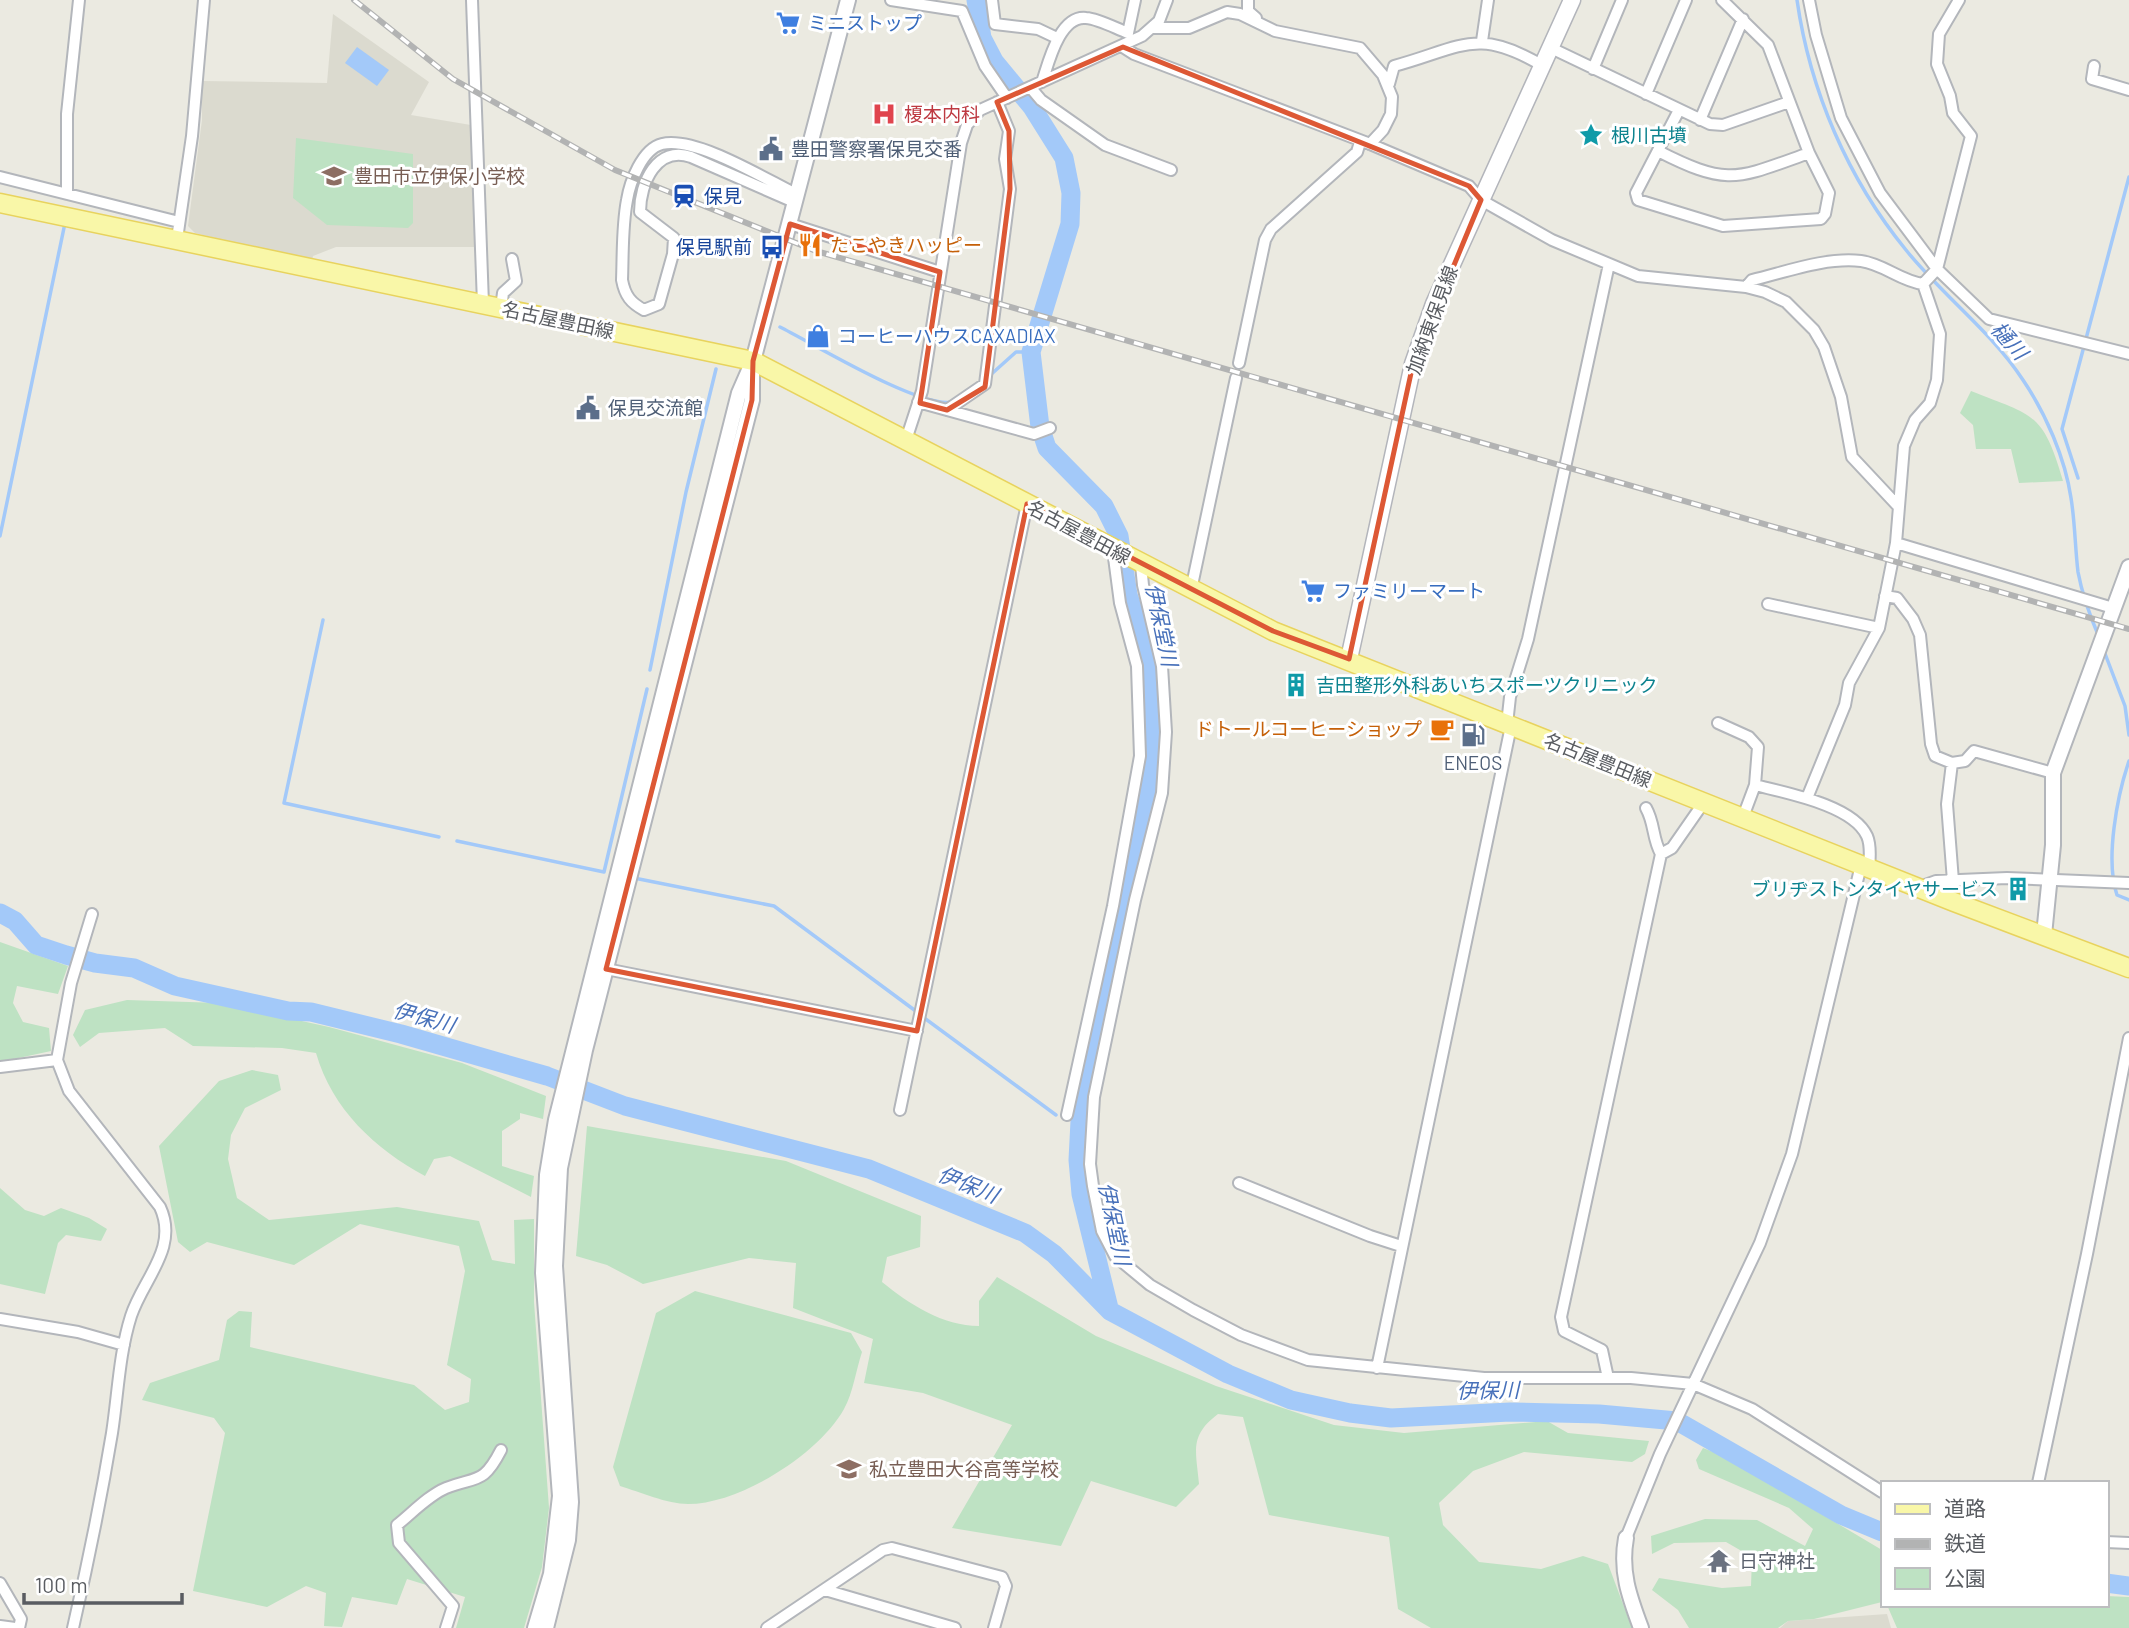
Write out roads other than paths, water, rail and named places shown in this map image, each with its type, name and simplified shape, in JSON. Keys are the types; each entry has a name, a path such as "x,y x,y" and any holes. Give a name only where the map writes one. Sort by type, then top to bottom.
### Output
{"main road":[{"name":"加納東保見線","path":"1349,659 1413,364 1434,304 1572,0"},
{"name":"名古屋豊田線","path":"0,203 178,230 231,253 753,361 1273,631 1349,659 1865,867 2129,968"}],"street":[{"path":"67,194 66,114 79,0"},
{"path":"0,177 67,194 178,230 192,136 204,0"},
{"path":"472,0 492,306"},
{"path":"535,1628 551,1574 560,1496 543,1273 547,1175 579,1055 739,393 753,361 848,0"},
{"path":"891,0 962,11 985,66 1006,98 1009,131 1005,159 1010,189 1001,280 985,380 947,410"},
{"path":"992,0 995,24 1038,29 1057,38"},
{"path":"1042,82 1057,38 1075,20 1084,17 1128,33 1135,0"},
{"path":"906,440 920,398 961,143 967,125 980,110 1123,47 1153,28 1167,0"},
{"path":"1248,0 1248,11 1262,27"},
{"path":"1482,41 1488,0"},
{"path":"1593,69 1622,0"},
{"path":"1646,94 1686,0"},
{"path":"1679,110 1636,193 1638,200 1723,226 1821,219 1825,214 1829,193 1809,153 1768,45 1721,0"},
{"path":"1809,0 1827,77 1846,130 1880,193 1936,270 1989,319 2129,354"},
{"path":"1746,287 1752,280 1834,261 1862,261 1885,268 1911,282 1924,282 1936,270 1971,136 1953,113 1950,96 1937,64 1939,34 1959,0"},
{"path":"1153,28 1189,28 1227,12 1240,13 1262,27 1360,48 1372,58 1389,85"},
{"path":"1700,120 1743,19"},
{"path":"1239,363 1265,240 1271,229 1365,143 1383,130 1391,114 1389,85 1394,66 1444,53 1461,43 1482,41 1508,47 1543,66"},
{"path":"1123,47 1134,54 1469,186 1481,200 1552,240 1638,276 1746,287 1786,302 1814,330 1824,347 1841,397 1852,457 1897,505"},
{"path":"1551,48 1700,120 1723,125 1789,102"},
{"path":"2094,66 2092,79 2129,90"},
{"path":"1028,88 1105,145 1171,170"},
{"path":"680,143 699,148 795,198 677,152 666,155 659,159 640,199 640,212 674,238 673,254 659,304 644,310 633,304 625,293 622,280 627,198 642,159 661,144 680,143"},
{"path":"1658,151 1698,171 1724,177 1760,170 1809,153"},
{"path":"790,224 940,272"},
{"path":"492,306 516,281 512,259"},
{"path":"1377,1368 1509,725 1510,697 1528,639 1609,264"},
{"path":"1807,798 1845,705 1849,683 1879,628 1896,543 1897,505 1904,446 1915,420 1930,403 1937,380 1940,334 1924,282"},
{"path":"579,1055 606,969 752,400 753,361"},
{"path":"1191,590 1236,378"},
{"path":"920,398 947,410 1034,434 1050,428"},
{"path":"901,1110 1027,504"},
{"path":"1896,543 2113,608"},
{"path":"1067,1115 1113,906 1140,756 1137,666 1119,603 1125,556"},
{"path":"1125,556 1143,585 1162,666 1166,732 1162,793 1135,900 1094,1097 1090,1164 1102,1231 1109,1248 1125,1266 1193,1310 1241,1335 1308,1360 1484,1378 1608,1378 1691,1388 1752,1409 1881,1491"},
{"path":"2044,935 2051,881 2053,773 2129,567"},
{"path":"1885,596 1897,598 1913,619 1920,635 1931,744 1935,756 1952,763 1965,761 1974,751 2053,773"},
{"path":"1768,604 1879,628"},
{"path":"1718,723 1749,737 1758,747 1755,785 1743,817"},
{"path":"1952,763 1947,804 1953,881"},
{"path":"1641,1628 1623,1577 1622,1559 1626,1538 1660,1454 1760,1244 1792,1153 1865,867 1869,839 1854,819 1807,798 1755,785"},
{"path":"1661,854 1672,848 1704,802"},
{"path":"1608,1378 1602,1350 1564,1331 1561,1317 1661,854 1652,835 1653,825 1646,808"},
{"path":"1917,887 1936,881 2007,878 2120,883"},
{"path":"73,1628 98,1515 124,1345 136,1304 166,1241 166,1218 160,1207 69,1091 57,1060 71,983 91,917"},
{"path":"606,969 917,1031"},
{"path":"2038,1481 2087,1254 2129,1038"},
{"path":"0,1067 57,1060"},
{"path":"546,1628 568,1540 571,1502 555,1266 562,1121"},
{"path":"1239,1183 1401,1246"},
{"path":"0,1319 78,1332 124,1345"},
{"path":"446,1628 453,1606 399,1544 397,1525 445,1489 477,1481 494,1465 501,1450"},
{"path":"2108,1542 2129,1543"},
{"path":"767,1628 883,1550 896,1548 1002,1577 1006,1586 994,1628"},
{"path":"0,1583 21,1619 17,1628 0,1626"},
{"path":"825,1590 955,1628"}],"water":[{"path":"357,47 389,70 377,86 345,63"}],"waterway":[{"name":"伊保堂川","path":"976,0 982,38 994,61 1032,107 1064,158 1071,193 1070,224 1031,352 1040,427 1047,448 1104,506 1119,536 1128,595 1141,633 1153,694 1154,745 1148,782 1107,973 1080,1121 1078,1160 1081,1194 1109,1308"},
{"name":"樋川","path":"1797,0 1811,67 1822,100 1849,164 1866,194 1906,250 2010,362 2047,422 2068,483 2078,572 2099,637"},
{"path":"2078,478 2062,429 2129,177"},
{"path":"0,536 65,223"},
{"path":"780,327 892,385 937,401 952,402"},
{"path":"987,378 1016,352 1031,352"},
{"path":"650,670 686,492 716,369"},
{"path":"323,620 284,803 439,837"},
{"name":"樋川","path":"2104,651 2125,706 2129,735"},
{"path":"457,841 604,872 647,689"},
{"name":"樋川","path":"2129,761 2120,792 2112,846 2117,895 2129,900"},
{"path":"634,878 774,906 917,1012"},
{"name":"伊保川","path":"0,913 15,921 36,945 66,955 95,963 134,968 175,986 288,1011 311,1012 401,1034 547,1076 625,1106 869,1169 1025,1233 1054,1254 1110,1311 1228,1374 1291,1400 1350,1413 1391,1418 1510,1412 1599,1414 1677,1421 1841,1515 1881,1532"},
{"path":"923,1017 1056,1115"},
{"name":"伊保川","path":"2108,1583 2129,1586"}],"railway":[{"path":"354,0 453,79 615,170 816,251 2129,629"}],"place":[{"name":"ミニストップ","path":"788,23"},
{"name":"榎本内科","path":"884,114"},
{"name":"根川古墳","path":"1591,135"},
{"name":"豊田警察署保見交番","path":"771,149"},
{"name":"豊田市立伊保小学校","path":"334,176"},
{"name":"保見","path":"684,196"},
{"name":"たこやきハッピー","path":"810,245"},
{"name":"保見駅前","path":"772,247"},
{"name":"コーヒーハウスCAXADIAX","path":"818,336"},
{"name":"保見交流館","path":"588,408"},
{"name":"ファミリーマート","path":"1313,591"},
{"name":"吉田整形外科あいちスポーツクリニック","path":"1296,685"},
{"name":"ドトールコーヒーショップ","path":"1442,729"},
{"name":"ENEOS","path":"1473,735"},
{"name":"ブリヂストンタイヤサービス","path":"2018,889"},
{"name":"私立豊田大谷高等学校","path":"849,1469"},
{"name":"日守神社","path":"1719,1561"}]}
